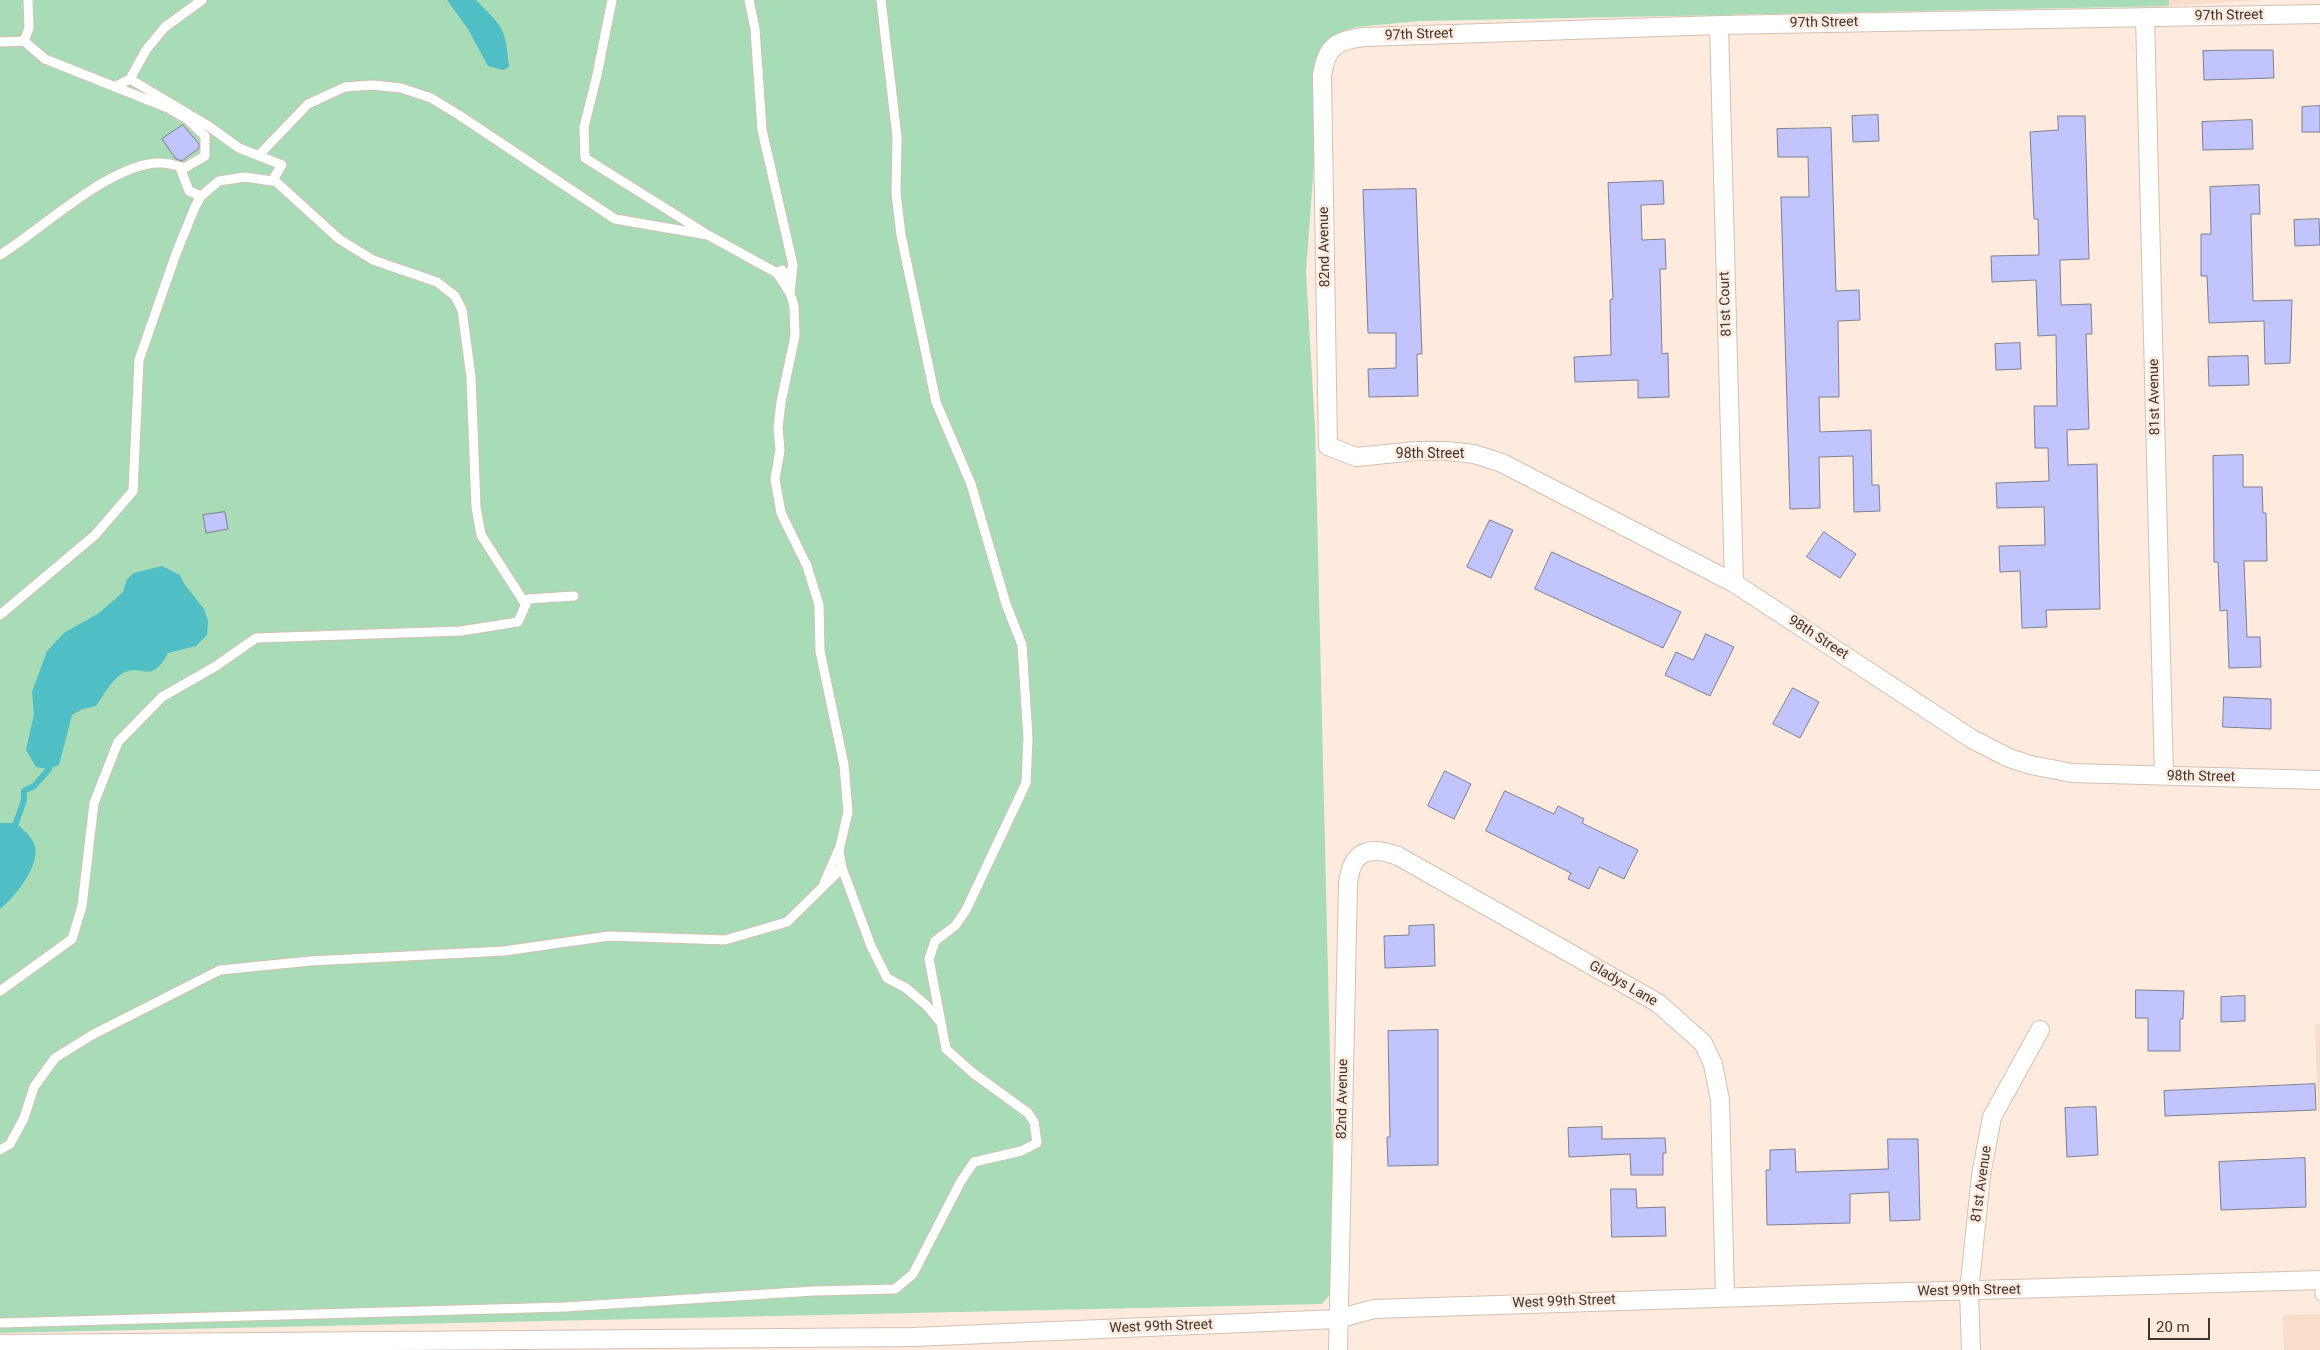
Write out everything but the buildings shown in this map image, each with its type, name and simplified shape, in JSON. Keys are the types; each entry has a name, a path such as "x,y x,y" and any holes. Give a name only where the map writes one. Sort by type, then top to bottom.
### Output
{"street":[{"name":"97th Street","path":"1331,50 1338,43 1364,37 1719,25 2320,14"},
{"name":"81st Avenue","path":"2145,18 2164,776"},
{"name":"81st Court","path":"1719,25 1734,583"},
{"name":"82nd Avenue","path":"1328,446 1322,76 1326,56 1331,50"},
{"name":"98th Street","path":"1328,446 1356,457 1416,451 1448,451 1474,454 1502,463 1734,583 1972,739 2009,758 2048,770 2164,776 2320,780"},
{"name":"Gladys Lane","path":"1362,854 1375,850 1398,856 1658,1003 1703,1044 1713,1064 1720,1100 1725,1296"},
{"name":"82nd Avenue","path":"1338,1350 1337,1319 1348,884 1352,865 1362,854"},
{"name":"81st Avenue","path":"1971,1350 1969,1292 1981,1175 1992,1117 2040,1030"},
{"name":"West 99th Street","path":"0,1344 78,1346 913,1344 1337,1319 1374,1309 1725,1296 1969,1292 2320,1280"}],"lane":[{"path":"24,40 29,28 28,0"},
{"path":"116,86 130,79 146,50 165,26 202,0"},
{"path":"612,0 584,127 585,158 708,235 776,273 790,292 794,306 795,336 781,402 778,428 780,450 775,479 781,513 807,566 819,605 820,651 844,765 848,812 840,846 822,887"},
{"path":"749,0 757,48 762,130 793,265 790,292"},
{"path":"0,1323 555,1307 814,1290 895,1289 913,1274 961,1181 974,1162 1021,1151 1037,1143 1034,1122 1028,1113 1002,1095 946,1050 929,959 935,941 955,926 966,910 1026,784 1028,738 1026,692 1022,644 1006,604 971,484 936,402 901,235 896,193 897,137 881,0"},
{"path":"0,42 24,40 46,59 168,108 188,120 205,136 205,156 180,170 189,191 202,196"},
{"path":"0,615 95,535 133,491 138,360 177,251 195,207 202,196 219,181 245,177 272,181 282,166 239,148 207,125 130,79"},
{"path":"259,155 308,104 346,87 372,85 400,88 431,98 615,219 708,235"},
{"path":"0,255 104,181 138,167 161,163 185,168"},
{"path":"273,179 339,239 373,260 437,282 455,296 462,310 471,377 476,507 481,535 526,605"},
{"path":"776,273 782,270 788,281 793,265"},
{"path":"0,991 51,957 72,939 82,906 94,803 118,742 162,697 216,666 256,638 461,630 518,622 528,599 574,596"},
{"path":"840,846 842,868 871,946 888,978 906,988 927,1006 943,1026"},
{"path":"0,1150 10,1144 24,1118 34,1087 55,1058 92,1035 220,970 311,961 504,951 609,936 725,940 787,922 842,868"},
{"path":"2320,1280 2320,1295"}],"shaded area":[{"path":"2169,0 2262,0 2169,6"},
{"path":"2320,1023 2320,1111 2318,1111 2315,1026"},
{"path":"2320,1314 2320,1350 2284,1350 2283,1315"}],"green space":[{"path":"0,0 2169,0 2169,6 1420,21 1356,27 1341,32 1325,44 1317,57 1313,74 1315,150 1306,272 1315,427 1335,1264 1332,1292 1322,1304 0,1333"}],"water":[{"path":"447,0 476,0 498,23 506,43 509,67 503,70 488,66 468,29"},
{"path":"162,566 180,575 185,585 204,609 208,621 207,635 196,646 168,653 156,669 146,672 130,670 119,676 96,706 83,709 72,715 59,765 49,769 36,767 26,750 34,714 32,692 47,651 64,633 99,613 123,592 127,579 134,573"},
{"path":"0,823 16,823 30,837 35,848 35,858 27,878 0,909"}],"waterway":[{"path":"16,823 24,800 24,791 34,786 49,769"}]}
